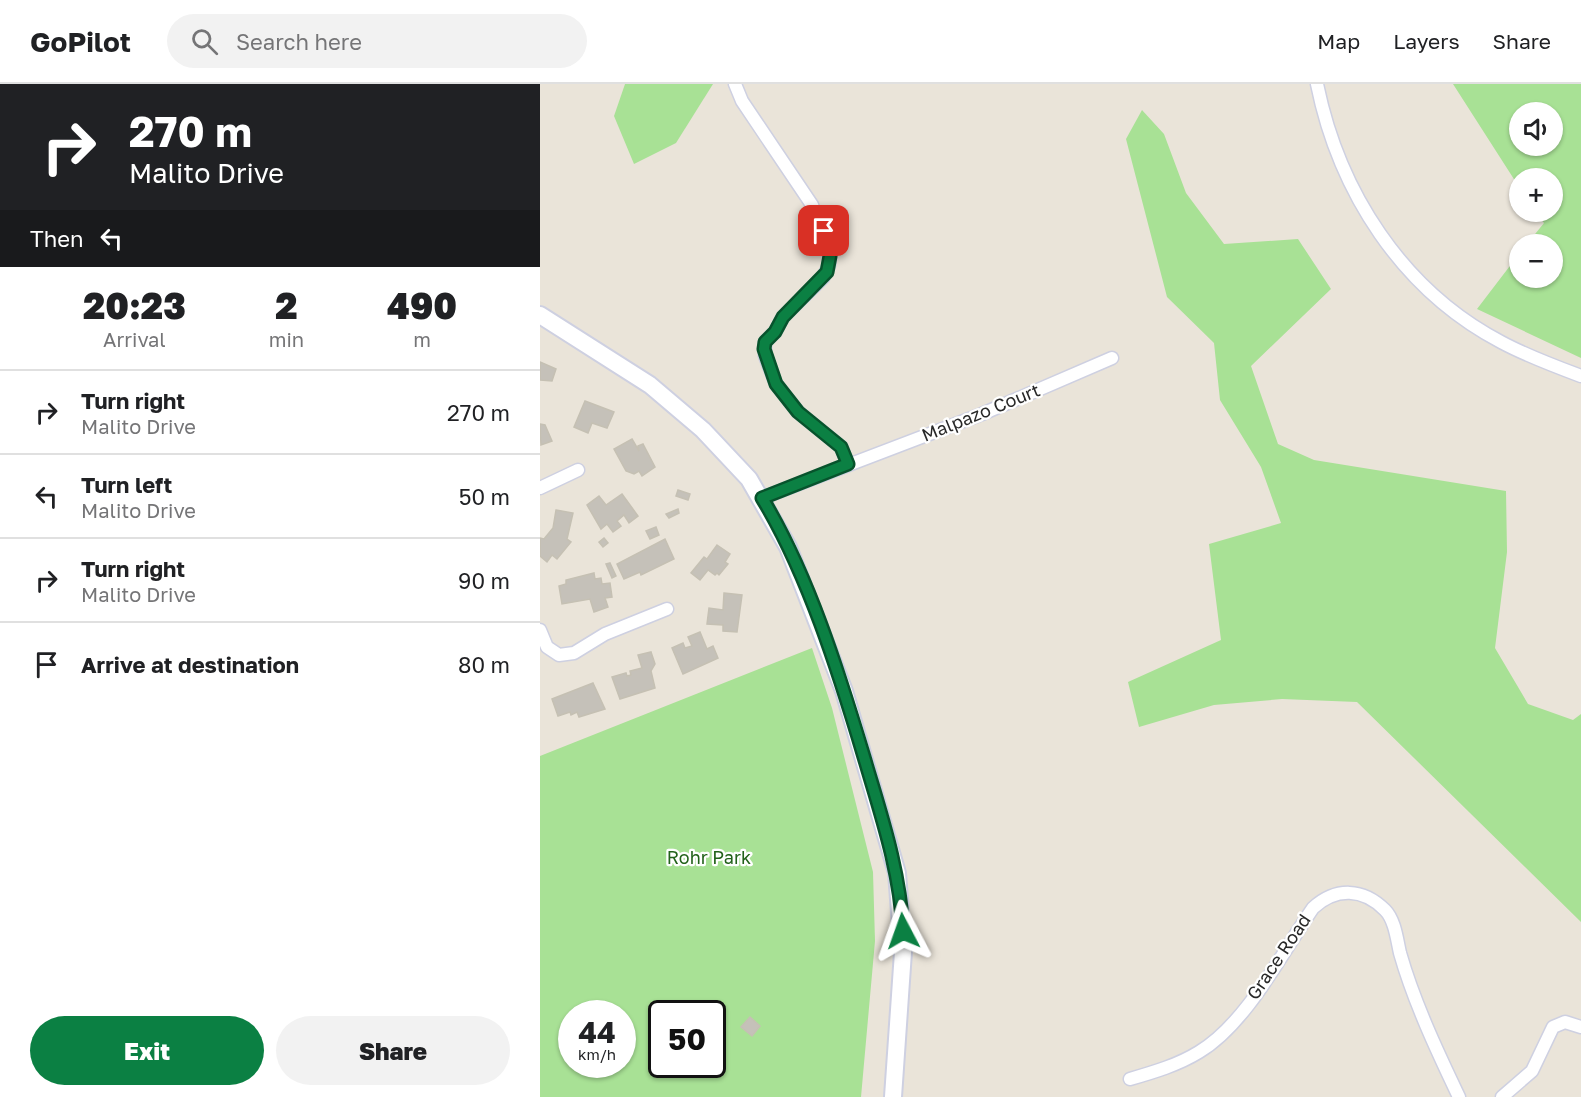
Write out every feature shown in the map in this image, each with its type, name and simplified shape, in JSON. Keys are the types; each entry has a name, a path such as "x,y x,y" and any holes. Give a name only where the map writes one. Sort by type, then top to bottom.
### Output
{"main road":[{"path":"540,315 668,399 719,446 762,498 788,547 844,691 893,855 903,931 893,1097"}],"street":[{"path":"735,84 742,101 812,205 824,231 830,256 830,265 823,278 783,317 775,332 765,342 765,356 776,384 790,403 841,447 848,464"},
{"path":"1317,84 1327,128 1350,183 1380,235 1410,271 1444,304 1483,331 1525,354 1581,376"},
{"name":"Malpazo Court","path":"762,498 982,414 1112,358"},
{"path":"540,488 579,470"},
{"path":"542,636 547,647 559,655 574,653 605,634 668,609"},
{"name":"Grace Road","path":"1130,1079 1167,1068 1200,1052 1235,1025 1312,908 1323,898 1340,892 1356,892 1366,895 1386,911 1391,919 1405,970 1459,1097"},
{"path":"1502,1097 1532,1071 1552,1027 1564,1022 1581,1027"}],"green space":[{"path":"625,84 713,84 676,143 634,164 614,116"},
{"path":"1453,84 1581,84 1581,358 1477,309 1509,267 1509,288 1563,288 1563,234 1535,234 1544,223 1563,222 1563,168 1509,168 1509,171"},
{"path":"1142,110 1164,134 1186,193 1224,244 1298,239 1331,289 1251,366 1278,444 1314,460 1506,491 1507,552 1495,648 1528,704 1573,720 1581,714 1581,922 1357,702 1282,699 1214,705 1139,727 1128,682 1221,640 1209,544 1281,523 1261,467 1220,400 1214,343 1167,297 1126,139"},
{"name":"Rohr Park","path":"812,648 832,708 873,872 875,941 861,1097 540,1097 540,756"}],"building":[{"path":"540,362 556,369 552,381 540,380"},
{"path":"585,401 614,412 607,428 592,423 588,433 574,427"},
{"path":"540,424 545,425 552,441 541,445"},
{"path":"632,439 639,451 638,446 643,444 655,467 642,476 639,471 634,474 626,471 614,449"},
{"path":"678,490 690,494 688,500 676,496"},
{"path":"622,494 638,516 629,523 624,515 617,521 621,526 613,532 607,524 601,529 587,505 599,496 606,505"},
{"path":"678,509 679,513 669,518 666,514"},
{"path":"556,510 573,513 567,539 571,542 557,559 552,555 547,562 540,556 540,538 544,539 553,528"},
{"path":"656,527 659,535 650,539 646,531"},
{"path":"604,538 608,543 603,547 599,542"},
{"path":"665,539 674,559 641,575 640,572 624,579 617,564"},
{"path":"717,545 730,554 725,562 728,564 719,575 708,570 700,580 691,573 704,557 707,559"},
{"path":"610,563 616,576 612,578 606,564"},
{"path":"594,573 595,579 601,578 602,584 610,583 612,597 605,598 608,607 594,612 590,599 562,604 559,586 566,584 566,580"},
{"path":"724,593 742,595 737,632 723,631 723,625 707,624 709,608 723,610"},
{"path":"700,632 707,649 713,646 718,658 683,674 672,648 683,643 685,648 692,646 688,637"},
{"path":"651,652 655,664 651,671 655,688 620,699 612,677 626,673 627,676 631,675 630,671 642,668 638,655"},
{"path":"593,683 605,709 579,717 577,712 558,716 552,699"},
{"path":"750,1017 760,1026 752,1036 741,1027"}],"route":[{"path":"824,231 830,256 827,272 783,317 775,332 765,342 764,349 776,384 798,412 841,447 848,464 762,498 788,547 844,691 893,855 900,891 903,931"}]}
